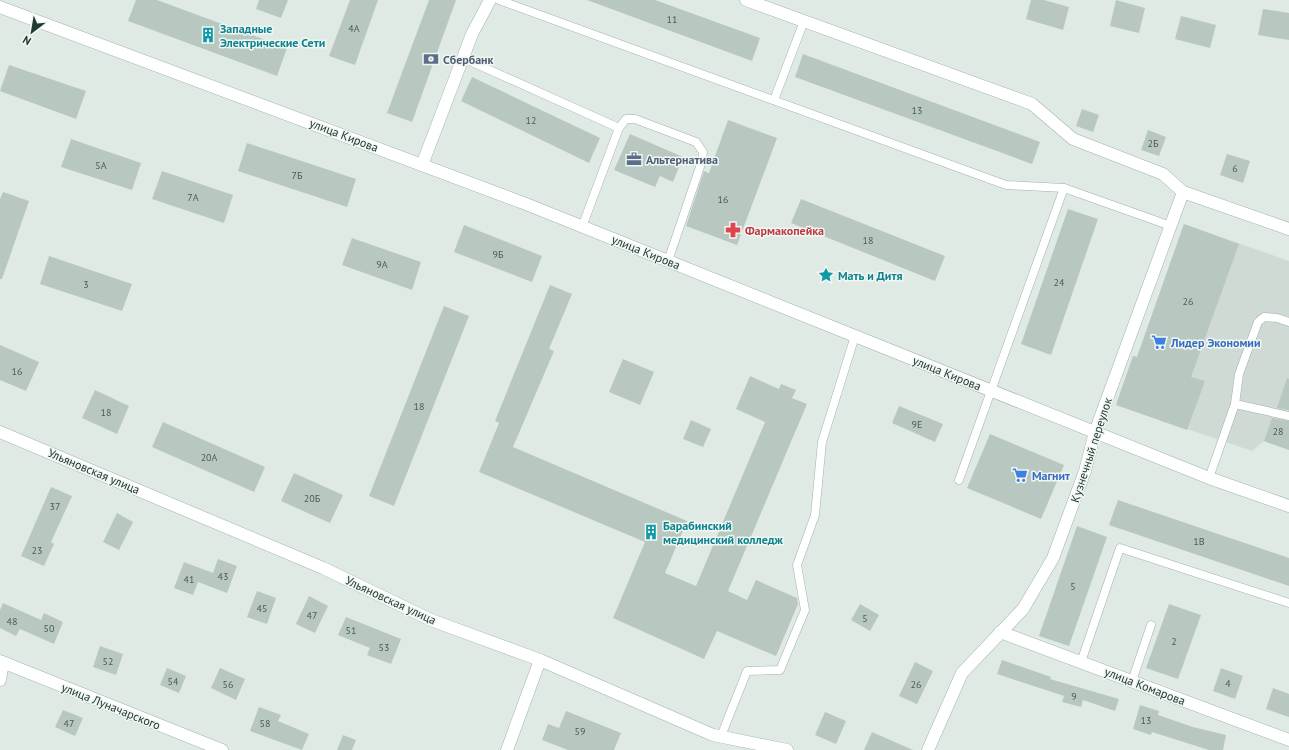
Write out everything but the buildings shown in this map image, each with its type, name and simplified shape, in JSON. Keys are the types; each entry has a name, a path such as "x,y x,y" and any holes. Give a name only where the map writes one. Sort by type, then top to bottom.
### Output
{"street":[{"path":"422,165 472,34 490,0"},
{"path":"746,0 1032,104 1072,139 1163,174 1183,192 1289,228"},
{"name":"улица Кирова","path":"0,6 582,227 1209,478 1289,506"},
{"name":"Кузнечный переулок","path":"928,750 962,673 1000,632 1023,610 1054,558 1085,471 1095,432 1183,192"},
{"name":"Ульяновская улица","path":"0,432 323,568 431,620 540,660 713,735 787,750"},
{"name":"улица Комарова","path":"1000,632 1289,740"},
{"path":"507,750 540,660"},
{"path":"0,680 2,662"},
{"name":"улица Луначарского","path":"2,662 222,750"}],"lane":[{"path":"500,0 1006,185 1064,188 1171,226"},
{"path":"774,100 804,21"},
{"path":"463,58 619,128"},
{"path":"582,227 619,128 626,119 635,119 696,142 703,152 702,161 668,261"},
{"path":"959,480 990,390 1064,188"},
{"path":"1209,478 1235,404 1239,374 1258,322 1264,317 1277,318 1289,322"},
{"path":"721,736 747,671 780,670 805,610 797,565 815,515 822,442 855,336"},
{"path":"1235,404 1289,416"},
{"path":"1082,662 1120,548 1289,603"},
{"path":"1132,681 1152,625"}],"shaded area":[{"path":"1184,224 1289,261 1289,450 1264,441 1252,451 1116,405 1133,356 1137,357"}],"place":[{"name":"Западные Электрические Сети","path":"208,35"},
{"name":"Сбербанк","path":"431,59"},
{"name":"Альтернатива","path":"634,159"},
{"name":"Фармакопейка","path":"733,230"},
{"name":"Мать и Дитя","path":"826,275"},
{"name":"Лидер Экономии","path":"1159,342"},
{"name":"Магнит","path":"1020,475"},
{"name":"Барабинский медицинский колледж","path":"651,532"}]}
